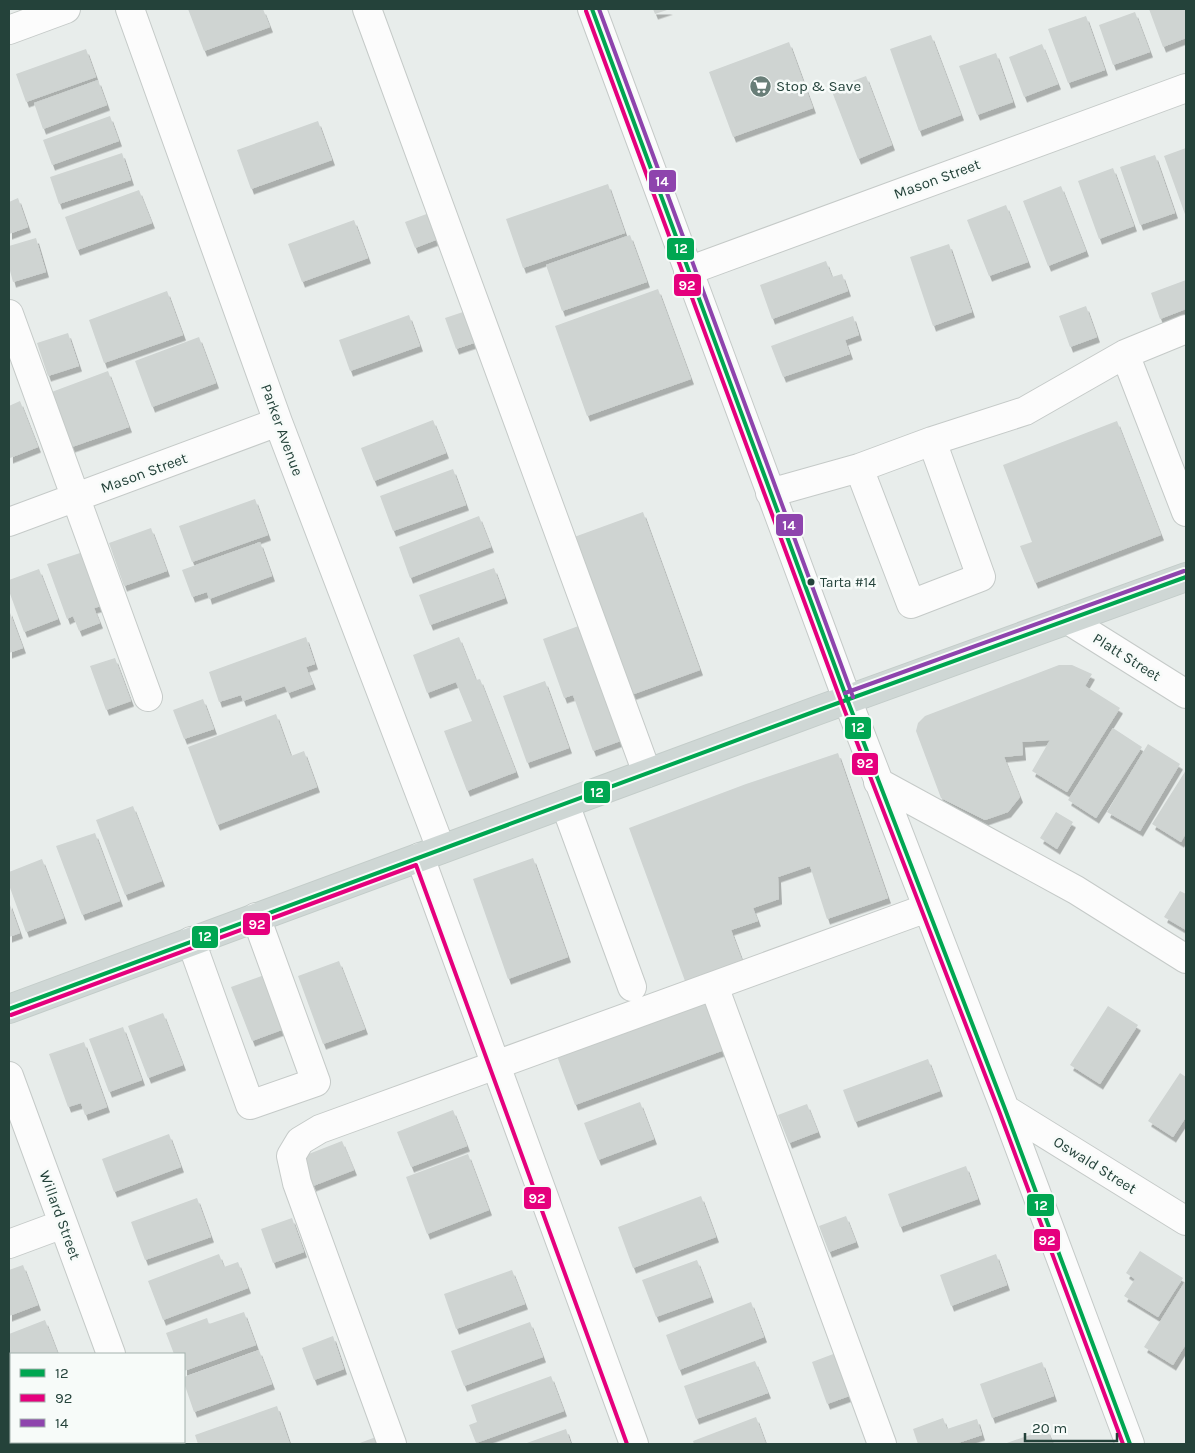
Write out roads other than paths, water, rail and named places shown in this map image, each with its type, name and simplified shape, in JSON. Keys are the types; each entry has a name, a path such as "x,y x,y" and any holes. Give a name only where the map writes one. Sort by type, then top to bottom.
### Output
{"main road":[{"path":"9,1009 1186,577"}],"street":[{"path":"9,30 66,9"},
{"name":"Parker Avenue","path":"130,9 430,853 496,1065 634,1444"},
{"path":"367,9 648,773"},
{"path":"592,9 847,700 1005,1109 1130,1444"},
{"name":"Mason Street","path":"688,271 1186,88"},
{"path":"9,314 148,697"},
{"path":"770,493 859,468 932,441 1025,411 1126,354 1186,329"},
{"path":"1126,354 1186,512"},
{"name":"Mason Street","path":"9,522 278,422"},
{"path":"859,468 911,604 981,577 932,441"},
{"name":"Platt Street","path":"1068,620 1186,694"},
{"path":"878,782 1076,890 1186,959"},
{"path":"565,804 632,987"},
{"path":"392,1444 297,1183 291,1156 300,1141 320,1129 928,908"},
{"path":"191,942 250,1105 316,1082 256,917"},
{"path":"714,986 882,1444"},
{"name":"Willard Street","path":"9,1076 111,1353"},
{"name":"Oswald Street","path":"1005,1109 1186,1221"},
{"path":"9,1244 64,1224"}],"place":[{"name":"Stop & Save","path":"760,86"},
{"name":"Tarta #14","path":"811,582"}]}
